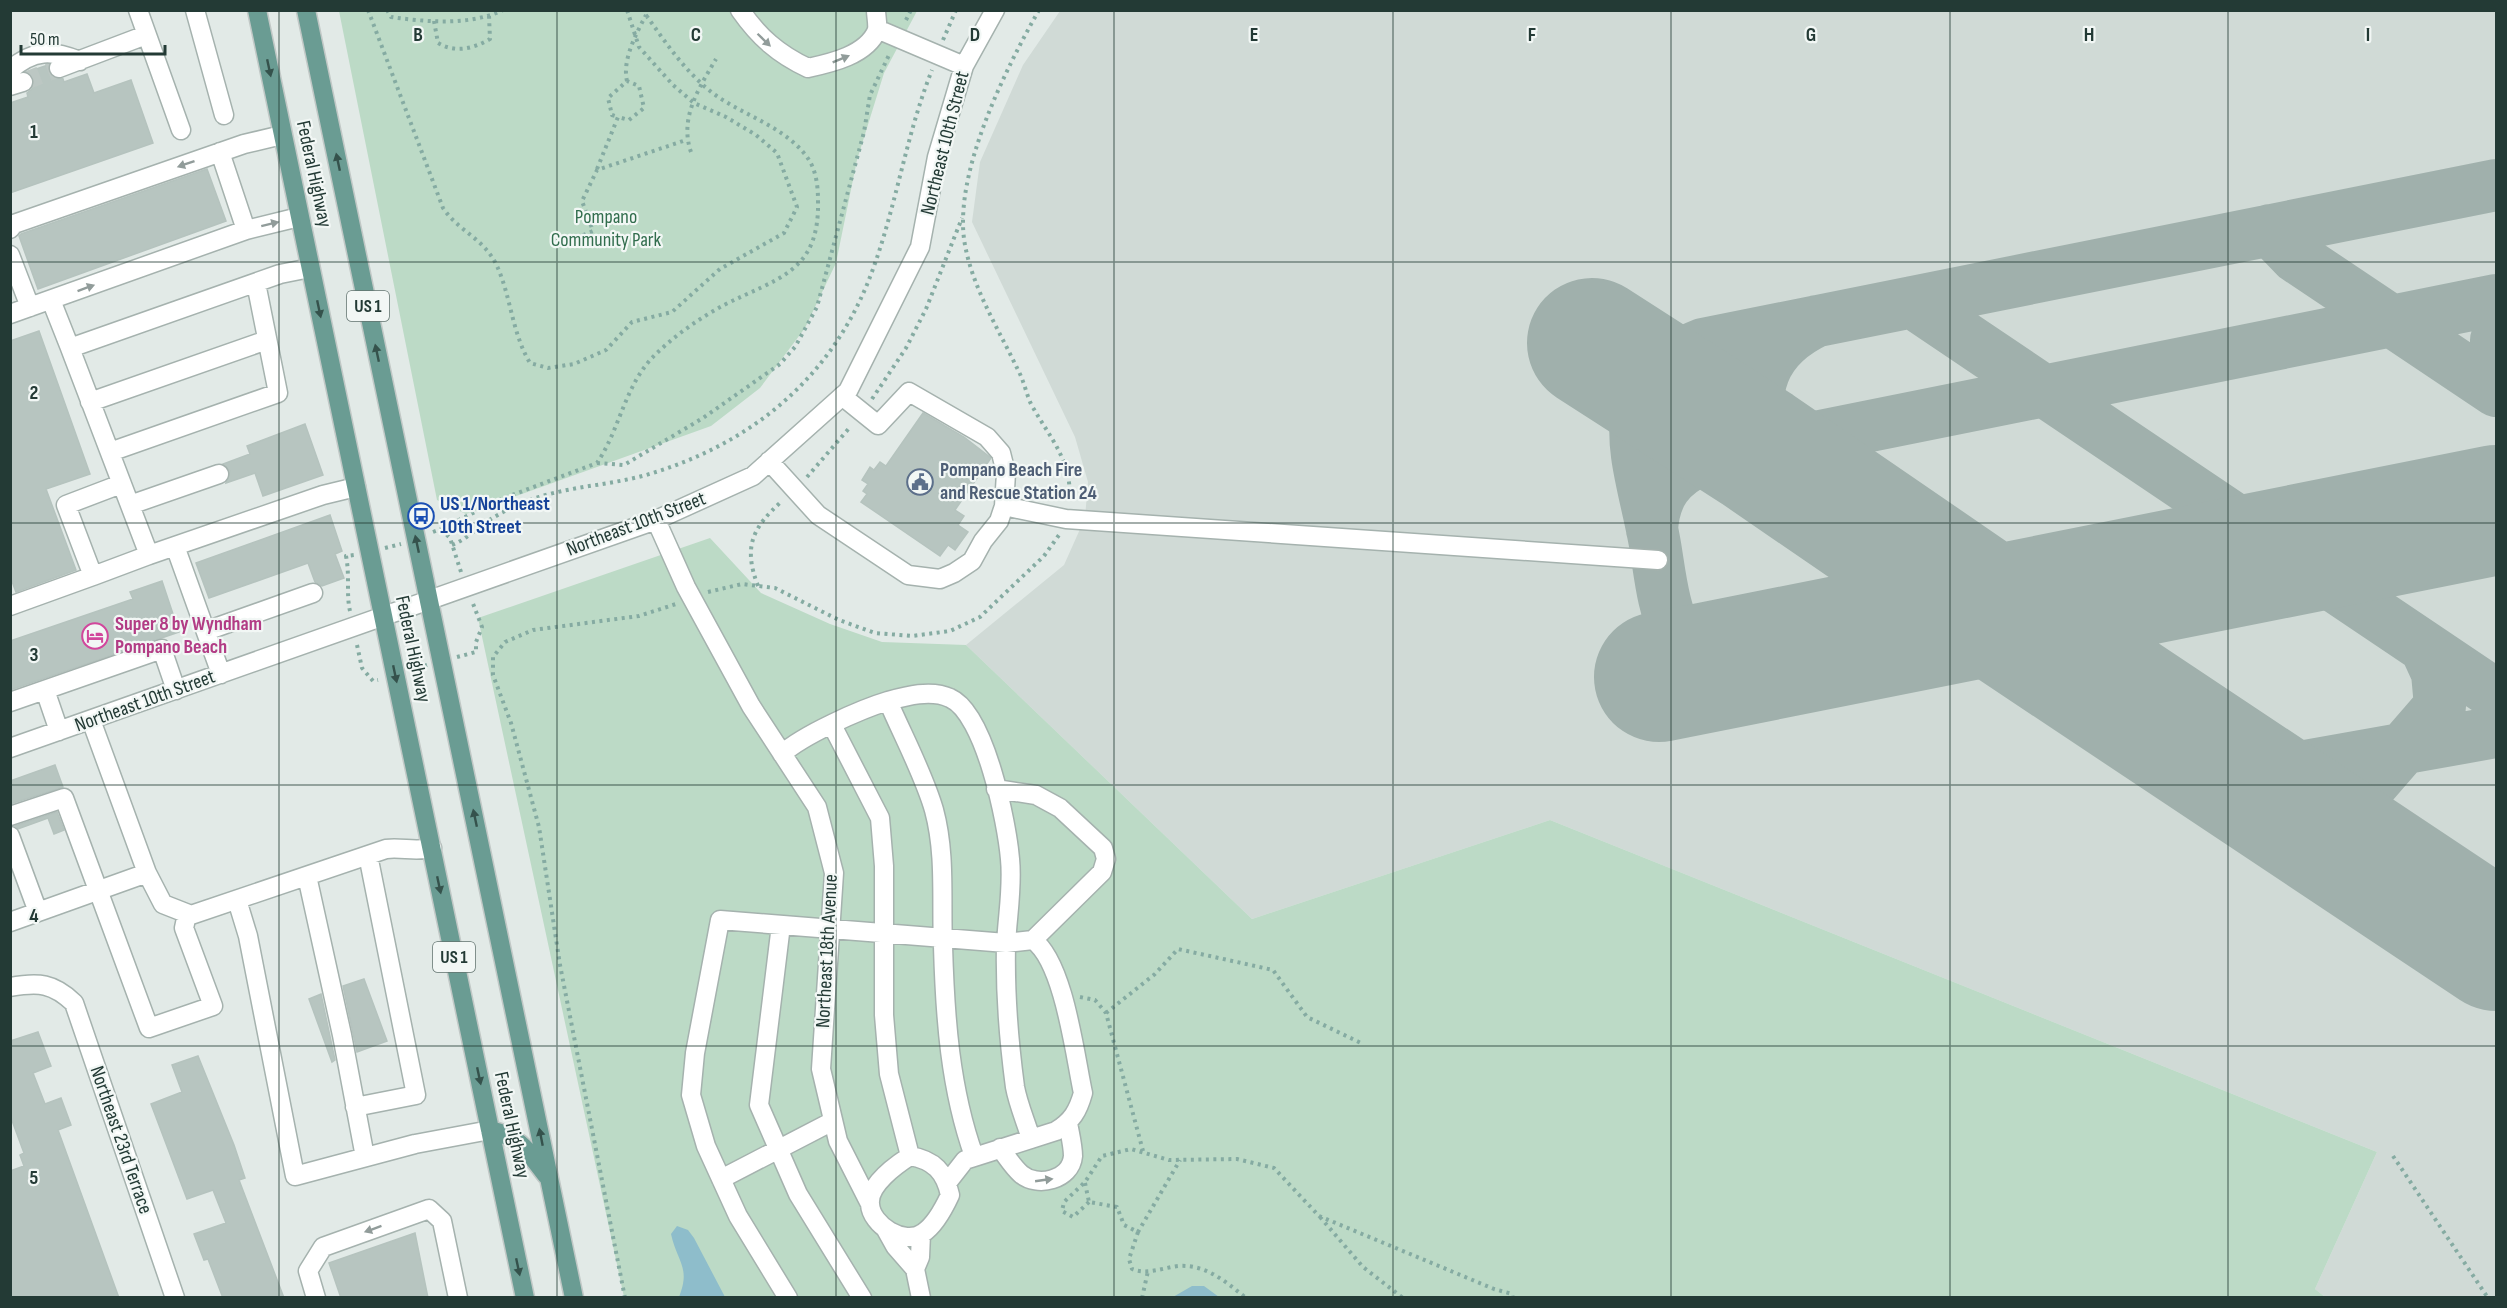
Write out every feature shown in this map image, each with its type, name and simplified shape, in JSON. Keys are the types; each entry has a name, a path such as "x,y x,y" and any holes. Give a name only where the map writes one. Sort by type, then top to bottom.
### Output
{"main road":[{"name":"Federal Highway","path":"257,10 525,1298"},
{"name":"Federal Highway","path":"306,10 574,1298"},
{"path":"490,1130 508,1134 522,1144 550,1180"}],"street":[{"path":"138,10 181,130"},
{"path":"195,10 224,115"},
{"path":"740,10 760,37 776,51 808,68 851,55 870,40 877,20 899,38 964,66"},
{"name":"Northeast 10th Street","path":"10,748 656,520 753,476 848,391 920,247 938,157 964,66 995,10"},
{"path":"59,68 146,35"},
{"path":"15,79 19,62 49,52 58,52 80,61"},
{"path":"10,229 14,224 220,152 282,135"},
{"path":"220,152 246,230"},
{"path":"10,314 246,230 299,217"},
{"path":"10,255 30,307"},
{"path":"70,348 256,283 310,268"},
{"path":"110,452 278,393 256,283"},
{"path":"51,300 148,555"},
{"path":"90,402 267,339"},
{"path":"770,461 818,515 908,575 940,579 972,561 983,541 994,529 1004,506 1006,473 1000,453 987,437 909,392 878,425 842,396"},
{"path":"130,505 219,474"},
{"path":"93,576 66,505 122,484"},
{"path":"10,606 148,555 323,495 356,487"},
{"path":"1004,506 1066,519 1658,560"},
{"name":"Northeast 18th Avenue","path":"656,520 693,599 751,706 817,807 834,873 821,1069 838,1141 869,1202"},
{"path":"175,546 221,674"},
{"path":"206,631 313,593"},
{"path":"10,702 162,649 177,690"},
{"path":"45,690 59,731"},
{"path":"782,754 862,708 912,695 951,698 970,713 987,752 1011,861 1006,943 1015,1089 1031,1139"},
{"path":"888,701 934,810 943,866 947,1034 956,1089 974,1156"},
{"path":"91,720 147,873 163,904 187,914 199,913 368,855 398,848 415,852 432,848"},
{"path":"832,725 880,818 884,866 884,1015 890,1074 910,1156"},
{"path":"788,1298 738,1216 706,1146 691,1095 695,1053 720,920 1006,943 1034,940 1102,872 1106,859 1102,848 1060,808 1036,795 996,789"},
{"path":"10,816 64,798 149,1028 213,1006 184,928 187,914"},
{"path":"10,836 38,912"},
{"path":"355,1107 416,1095 368,855"},
{"path":"10,922 147,873"},
{"path":"307,876 365,1157"},
{"path":"237,900 248,936 295,1176 414,1144 490,1130"},
{"path":"782,925 759,1105 798,1194 862,1298"},
{"path":"947,1183 965,1160 1056,1131 1068,1123 1078,1110 1083,1093 1062,994 1048,959 1034,940"},
{"name":"Northeast 23rd Terrace","path":"10,987 30,983 58,988 74,1003 175,1298"},
{"path":"721,1179 833,1121"},
{"path":"1000,1148 1022,1174 1032,1181 1044,1182 1068,1169 1073,1158 1068,1123"},
{"path":"915,1269 920,1257 921,1234 944,1207 950,1195 947,1183 933,1163 910,1156 896,1164 875,1187 869,1202 878,1221 885,1228 895,1246 915,1269 921,1298"},
{"path":"316,1298 308,1271 323,1247 429,1209 442,1221 458,1298"},
{"path":"885,1228 909,1236 921,1234"}],"path":[{"path":"368,10 443,208 451,221 483,243 497,266 522,350 530,363 548,368 574,364 606,350 632,321 672,312 720,269 784,233 797,207 777,153 756,135 726,117 694,103 639,46 627,10"},
{"path":"387,10 391,17 434,21 489,16 503,10"},
{"path":"441,529 452,545 482,627 476,642 476,652 373,681 362,668 347,597 350,587 346,556 417,541 441,529 499,500 597,463 624,465 713,411 780,364 795,347 817,307 830,265 849,180 864,132 870,95 908,21 911,10"},
{"path":"452,545 464,541 482,525 510,508 538,497 647,474 713,449 781,406 807,381 836,343 866,287 885,232 918,105 956,10"},
{"path":"625,1298 560,965 541,856 539,827 511,723 493,675 493,657 505,642 533,630 639,616 708,592 742,584 774,588 839,620 875,633 912,636 950,632 980,617 1044,556 1064,529 1070,500 1069,474 1060,449 1042,424 1029,400 1021,375 973,278 964,244 963,225 969,175 982,132 1015,52 1039,10"},
{"path":"627,81 626,64 645,13"},
{"path":"597,463 639,375 651,359 666,345 713,311 765,288 792,269 804,258 816,230 818,188 808,158 782,134 714,93 702,83 690,72 645,13"},
{"path":"434,21 438,43 450,50 477,47 490,39 489,16"},
{"path":"898,18 908,21"},
{"path":"691,152 686,140 686,120 702,83 716,59"},
{"path":"627,81 639,86 644,108 629,120 612,114 608,98 627,81"},
{"path":"576,238 593,231 582,201 618,117"},
{"path":"597,170 686,140"},
{"path":"1106,1013 1155,974 1178,949 1273,970 1307,1017 1363,1044"},
{"path":"1062,994 1095,1000 1106,1013 1143,1152"},
{"path":"1089,1202 1073,1217 1062,1211 1064,1202 1085,1182 1101,1156 1131,1149 1169,1160 1237,1160 1274,1168 1363,1267 1403,1298"},
{"path":"2393,1156 2488,1298"},
{"path":"1180,1160 1138,1232 1129,1258 1132,1269 1142,1272 1181,1266 1216,1273 1246,1298"},
{"path":"1085,1182 1089,1202"},
{"path":"1089,1202 1117,1207 1124,1225 1138,1232"},
{"path":"1319,1216 1494,1289 1512,1294 1513,1298"},
{"path":"1142,1298 1148,1271"}],"shaded area":[{"path":"1060,11 2496,11 2496,1297 2325,1297 2315,1289 2377,1152 1550,820 1252,919 966,645 1064,565 1085,518 1088,482 1075,437 972,222 980,162 1023,65"}],"green space":[{"name":"Pompano Community Park","path":"339,11 917,11 884,73 857,160 836,263 805,328 760,388 711,426 466,514 437,500"},
{"path":"710,538 761,593 830,624 882,642 966,645 1252,919 1550,820 2377,1152 2315,1289 2325,1297 624,1297 478,618"}],"water":[{"path":"677,1226 688,1230 694,1238 725,1297 679,1297 684,1278 671,1234"},
{"path":"1192,1286 1204,1286 1219,1297 1173,1297"}],"building":[{"path":"48,65 51,76 63,79 64,82 87,74 94,93 131,80 153,143 10,193 10,103 28,97 27,93 32,89 34,79 27,72"},
{"path":"207,169 226,221 38,289 19,236 21,234"},
{"path":"39,331 90,474 46,489 76,570 16,592 10,576 10,341"},
{"name":"Pompano Beach Fire and Rescue Station 24","path":"923,413 964,437 991,458 955,510 964,516 958,525 968,532 955,550 948,545 940,556 861,502 867,494 863,491 868,484 862,480 870,467 874,470 880,462 886,466"},
{"path":"305,424 323,475 263,496 255,473 226,483 230,471 223,464 250,454 247,446"},
{"path":"330,515 342,551 335,554 344,578 322,586 315,582 308,563 209,598 196,563"},
{"name":"Super 8 by Wyndham Pompano Beach","path":"162,581 179,632 10,690 10,641 133,599 130,592"},
{"path":"55,765 63,787 10,804 10,781"},
{"path":"57,812 64,830 54,834 48,818 18,829 15,826"},
{"path":"364,979 387,1041 357,1052 343,986"},
{"path":"321,994 335,1060 332,1062 309,999"},
{"path":"38,1032 51,1066 33,1073 45,1104 61,1098 71,1125 58,1130 119,1298 10,1298 10,1171 24,1166 20,1155 24,1153 10,1115 10,1041"},
{"path":"198,1056 234,1145 245,1178 239,1180 284,1298 223,1298 208,1259 204,1260 194,1234 226,1223 213,1190 187,1199 151,1104 182,1092 172,1065"},
{"path":"415,1233 428,1298 341,1298 329,1263"}],"taxiway":[{"path":"1743,661 1714,657 1688,643 1675,629 1664,598 1641,480 1635,426 1640,401 1651,380 1672,360 1703,344 2496,185"},
{"path":"2270,230 2296,257 2496,391"},
{"path":"1652,530 1656,506 1665,487 1680,472 1701,460 2496,300"},
{"path":"1912,302 2496,695"},
{"path":"1757,449 1759,390 1771,358 1782,344 1817,321"},
{"path":"2496,340 2496,363"},
{"path":"2374,864 2356,803 2440,706 2437,673 2426,649"},
{"path":"2243,777 2496,732"}],"runway":[{"path":"1592,343 1757,449 1993,611 2496,946"},
{"path":"1659,677 2496,510"}],"tunnel":[{"path":"23,82 59,68"}],"place":[{"name":"Pompano Beach Fire and Rescue Station 24","path":"920,482"},
{"name":"US 1/Northeast 10th Street","path":"421,516"},
{"name":"Super 8 by Wyndham Pompano Beach","path":"95,636"}]}
